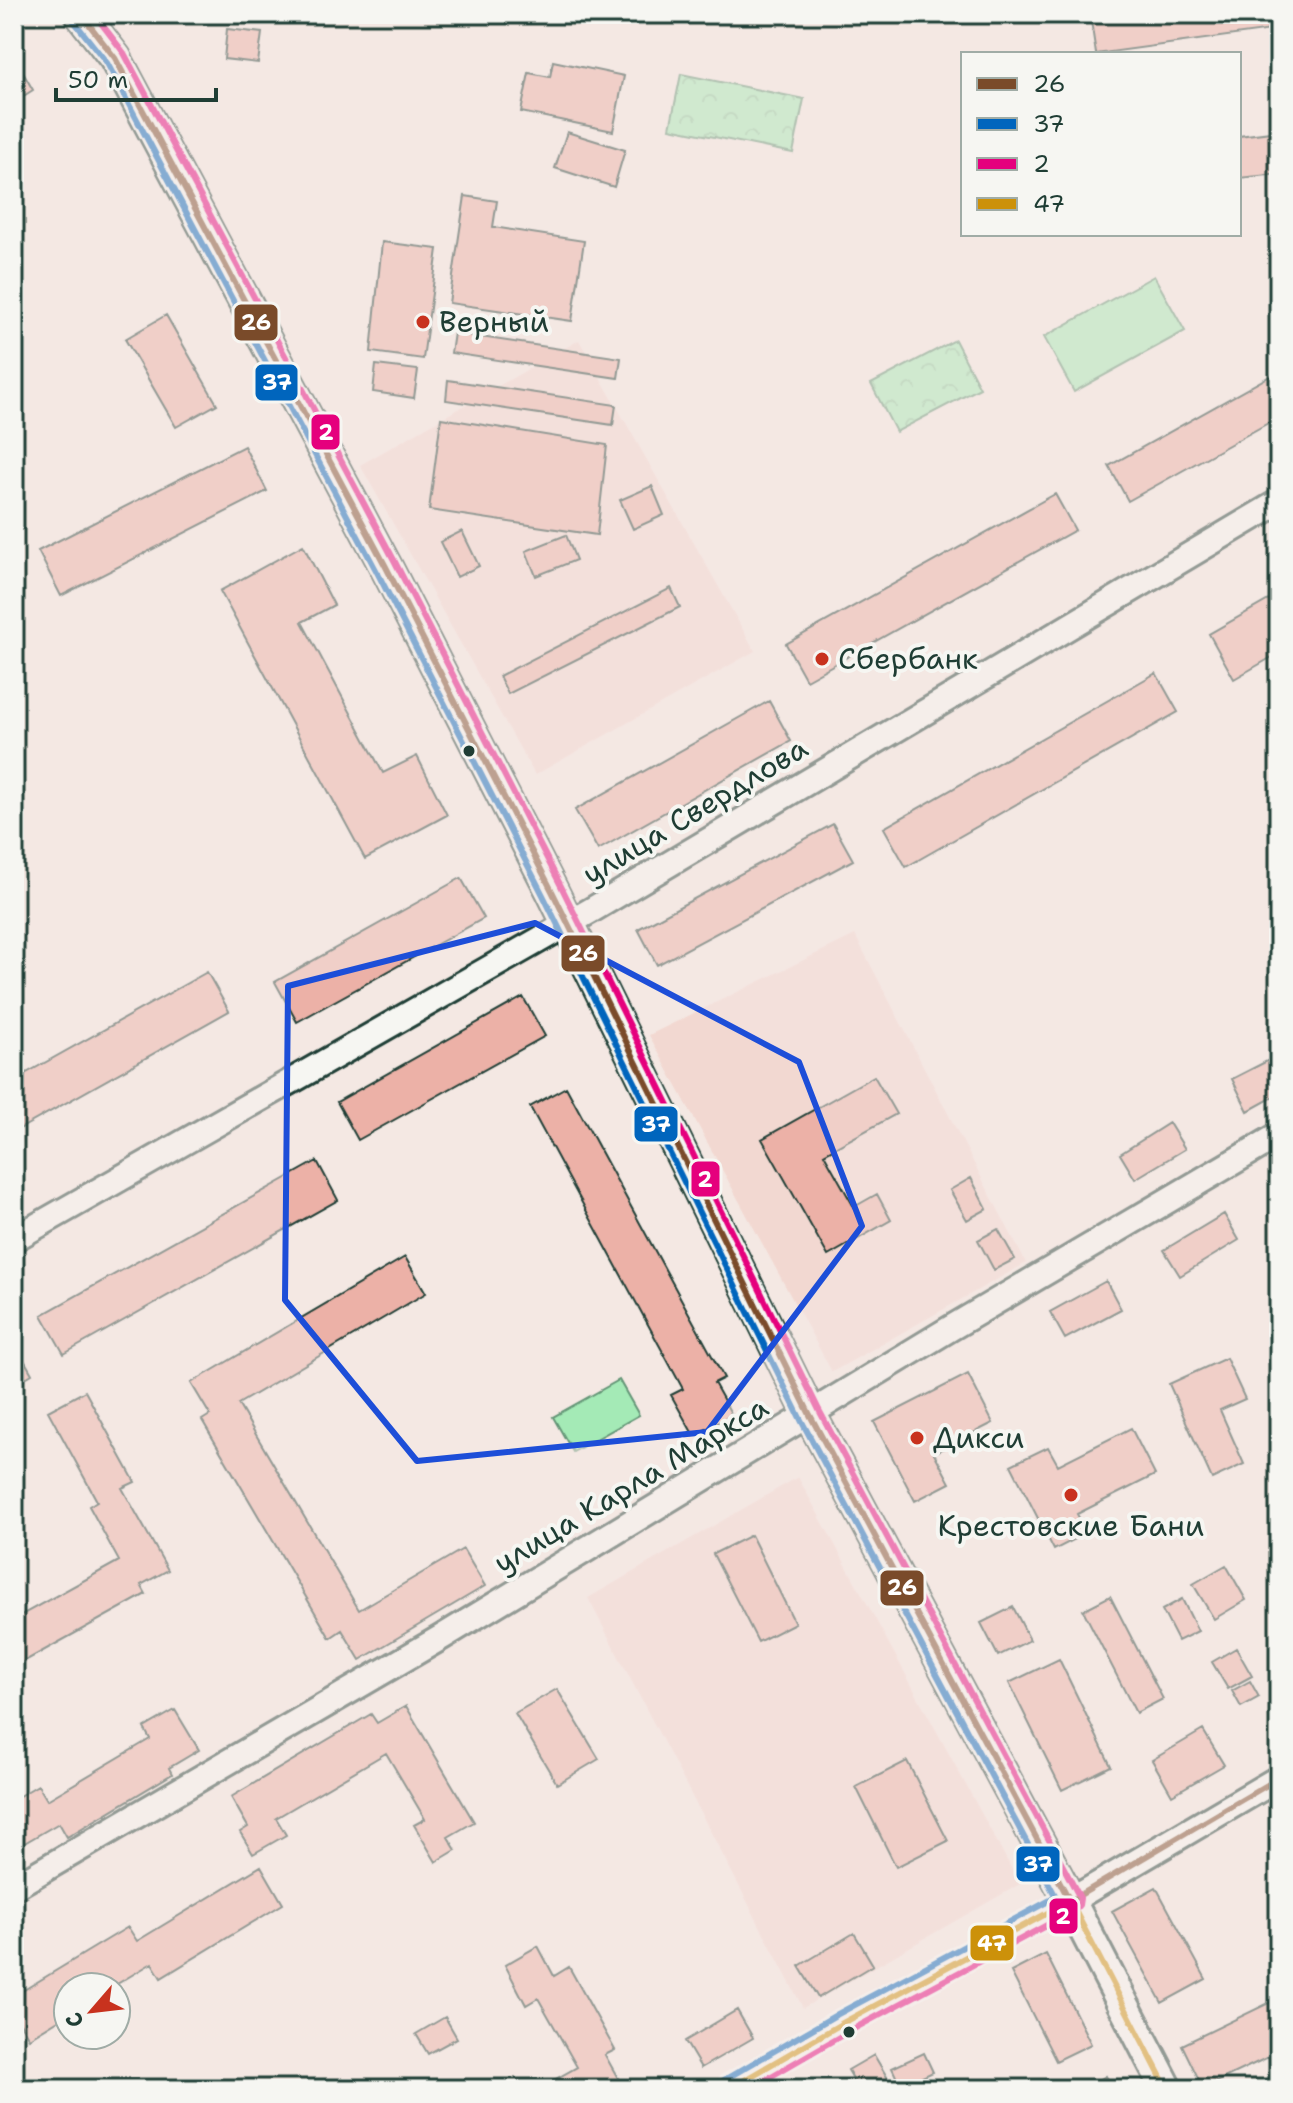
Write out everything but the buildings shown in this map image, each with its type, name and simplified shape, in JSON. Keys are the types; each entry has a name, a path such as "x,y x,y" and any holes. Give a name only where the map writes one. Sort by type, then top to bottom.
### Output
{"street":[{"path":"81,14 115,58 130,85 385,565 568,923 810,1415 1167,2089"},
{"name":"улица Свердлова","path":"14,1239 568,923 1279,502"},
{"name":"улица Карла Маркса","path":"14,1887 454,1630 951,1328 1279,1135"},
{"path":"729,2089 841,2024 1070,1901 1279,1778"}],"highlighted area":[{"path":"535,923 799,1062 862,1226 707,1432 417,1461 285,1300 288,986"}],"shaded area":[{"path":"579,340 755,651 535,775 360,465"},
{"path":"855,935 1026,1263 832,1372 649,1035"},
{"path":"798,1477 1020,1884 803,2008 588,1598"}],"green space":[{"path":"681,74 804,99 793,153 670,128"},
{"path":"1154,276 1185,331 1074,392 1044,337"},
{"path":"955,340 980,388 896,432 871,384"},
{"path":"619,1380 639,1415 573,1452 553,1417"}],"transit line":[{"name":"26","path":"81,14 115,58 385,565 552,891 810,1415 1070,1901"},
{"name":"2","path":"94,14 124,53 394,560 561,886 819,1410 1080,1898 1075,1910 846,2033 749,2089"},
{"name":"37","path":"73,20 107,63 376,570 543,895 801,1420 1056,1897 836,2015 724,2080"},
{"name":"26","path":"1070,1901 1279,1778"},
{"name":"47","path":"729,2089 841,2024 1070,1901 1167,2089"}],"place":[{"name":"Верный","path":"423,322"},
{"name":"Сбербанк","path":"822,659"},
{"name":"Дикси","path":"917,1438"},
{"name":"Крестовские Бани","path":"1071,1495"}]}
